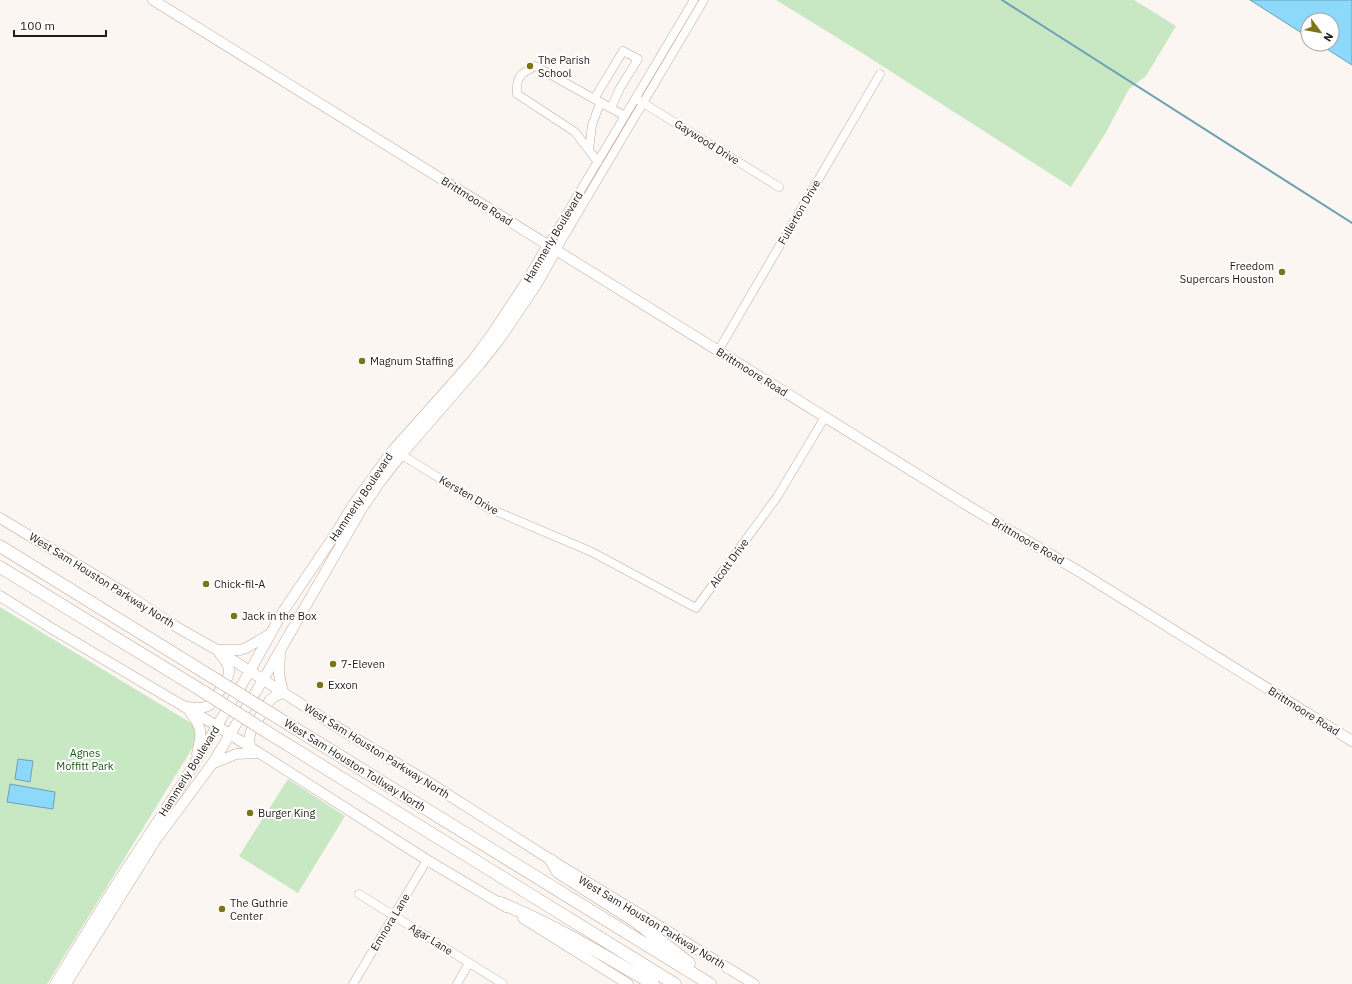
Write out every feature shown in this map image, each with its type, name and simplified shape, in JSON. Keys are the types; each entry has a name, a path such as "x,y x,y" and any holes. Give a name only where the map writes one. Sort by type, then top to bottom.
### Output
{"highway":[{"name":"West Sam Houston Tollway North","path":"0,546 710,984"},
{"name":"West Sam Houston Tollway North","path":"0,566 675,984"},
{"path":"551,860 558,872 635,922 717,984"},
{"path":"501,903 548,924 653,984"}],"main road":[{"name":"Brittmoore Road","path":"153,0 970,507 1068,565 1352,741"},
{"name":"Hammerly Boulevard","path":"55,984 194,764 250,671 282,613 336,533 353,504 397,452 480,364 535,287 552,247"},
{"name":"Hammerly Boulevard","path":"66,984 155,841 212,764 263,680 361,510 380,482 397,452"},
{"name":"West Sam Houston Parkway North","path":"0,518 128,595 175,626 217,650 340,729 754,984"},
{"path":"0,596 51,628 217,726 427,860 501,903 628,984"},
{"path":"217,650 243,649 270,634"},
{"path":"254,749 249,739 251,731 270,700 283,693 279,674 281,649"},
{"path":"186,707 199,709 205,708 212,704 227,678 229,671 227,664 217,650"},
{"path":"186,707 198,722 201,731 201,737 194,764"},
{"path":"212,764 236,754 254,749"}],"street":[{"name":"Hammerly Boulevard","path":"552,247 612,157 644,103 680,32 694,0"},
{"name":"Hammerly Boulevard","path":"552,247 604,151 636,98 680,32 704,0"},
{"path":"589,150 597,101 623,51 638,59 620,88 610,108"},
{"path":"598,162 575,132 517,94 516,84 523,72 535,66 625,116"},
{"name":"Fullerton Drive","path":"718,351 880,74"},
{"name":"Gaywood Drive","path":"636,98 779,187"},
{"path":"579,138 592,125"},
{"path":"604,151 612,157"},
{"name":"Alcott Drive","path":"592,552 696,608 777,497 825,417"},
{"name":"Kersten Drive","path":"397,452 486,508 592,552"},
{"name":"Emnora Lane","path":"352,984 427,860"},
{"name":"Agar Lane","path":"359,894 503,984"},
{"path":"457,984 469,963"}],"green space":[{"path":"776,0 1134,0 1176,26 1146,76 1129,89 1105,134 1071,187 862,53"},
{"name":"Agnes Moffitt Park","path":"0,607 196,726 198,739 47,984 0,984"},
{"path":"288,779 345,816 298,893 239,856"}],"water":[{"path":"1250,0 1352,0 1352,65 1332,52 1340,52 1340,12 1300,12 1300,32"},
{"path":"18,759 33,761 30,782 15,779"},
{"path":"10,784 55,792 53,809 7,802"}],"waterway":[{"path":"1002,0 1352,223"}],"place":[{"name":"The Parish School","path":"530,66"},
{"name":"Freedom Supercars Houston","path":"1282,272"},
{"name":"Magnum Staffing","path":"362,361"},
{"name":"Chick-fil-A","path":"206,584"},
{"name":"Jack in the Box","path":"234,616"},
{"name":"7-Eleven","path":"333,664"},
{"name":"Exxon","path":"320,685"},
{"name":"Burger King","path":"250,813"},
{"name":"The Guthrie Center","path":"222,909"}]}
